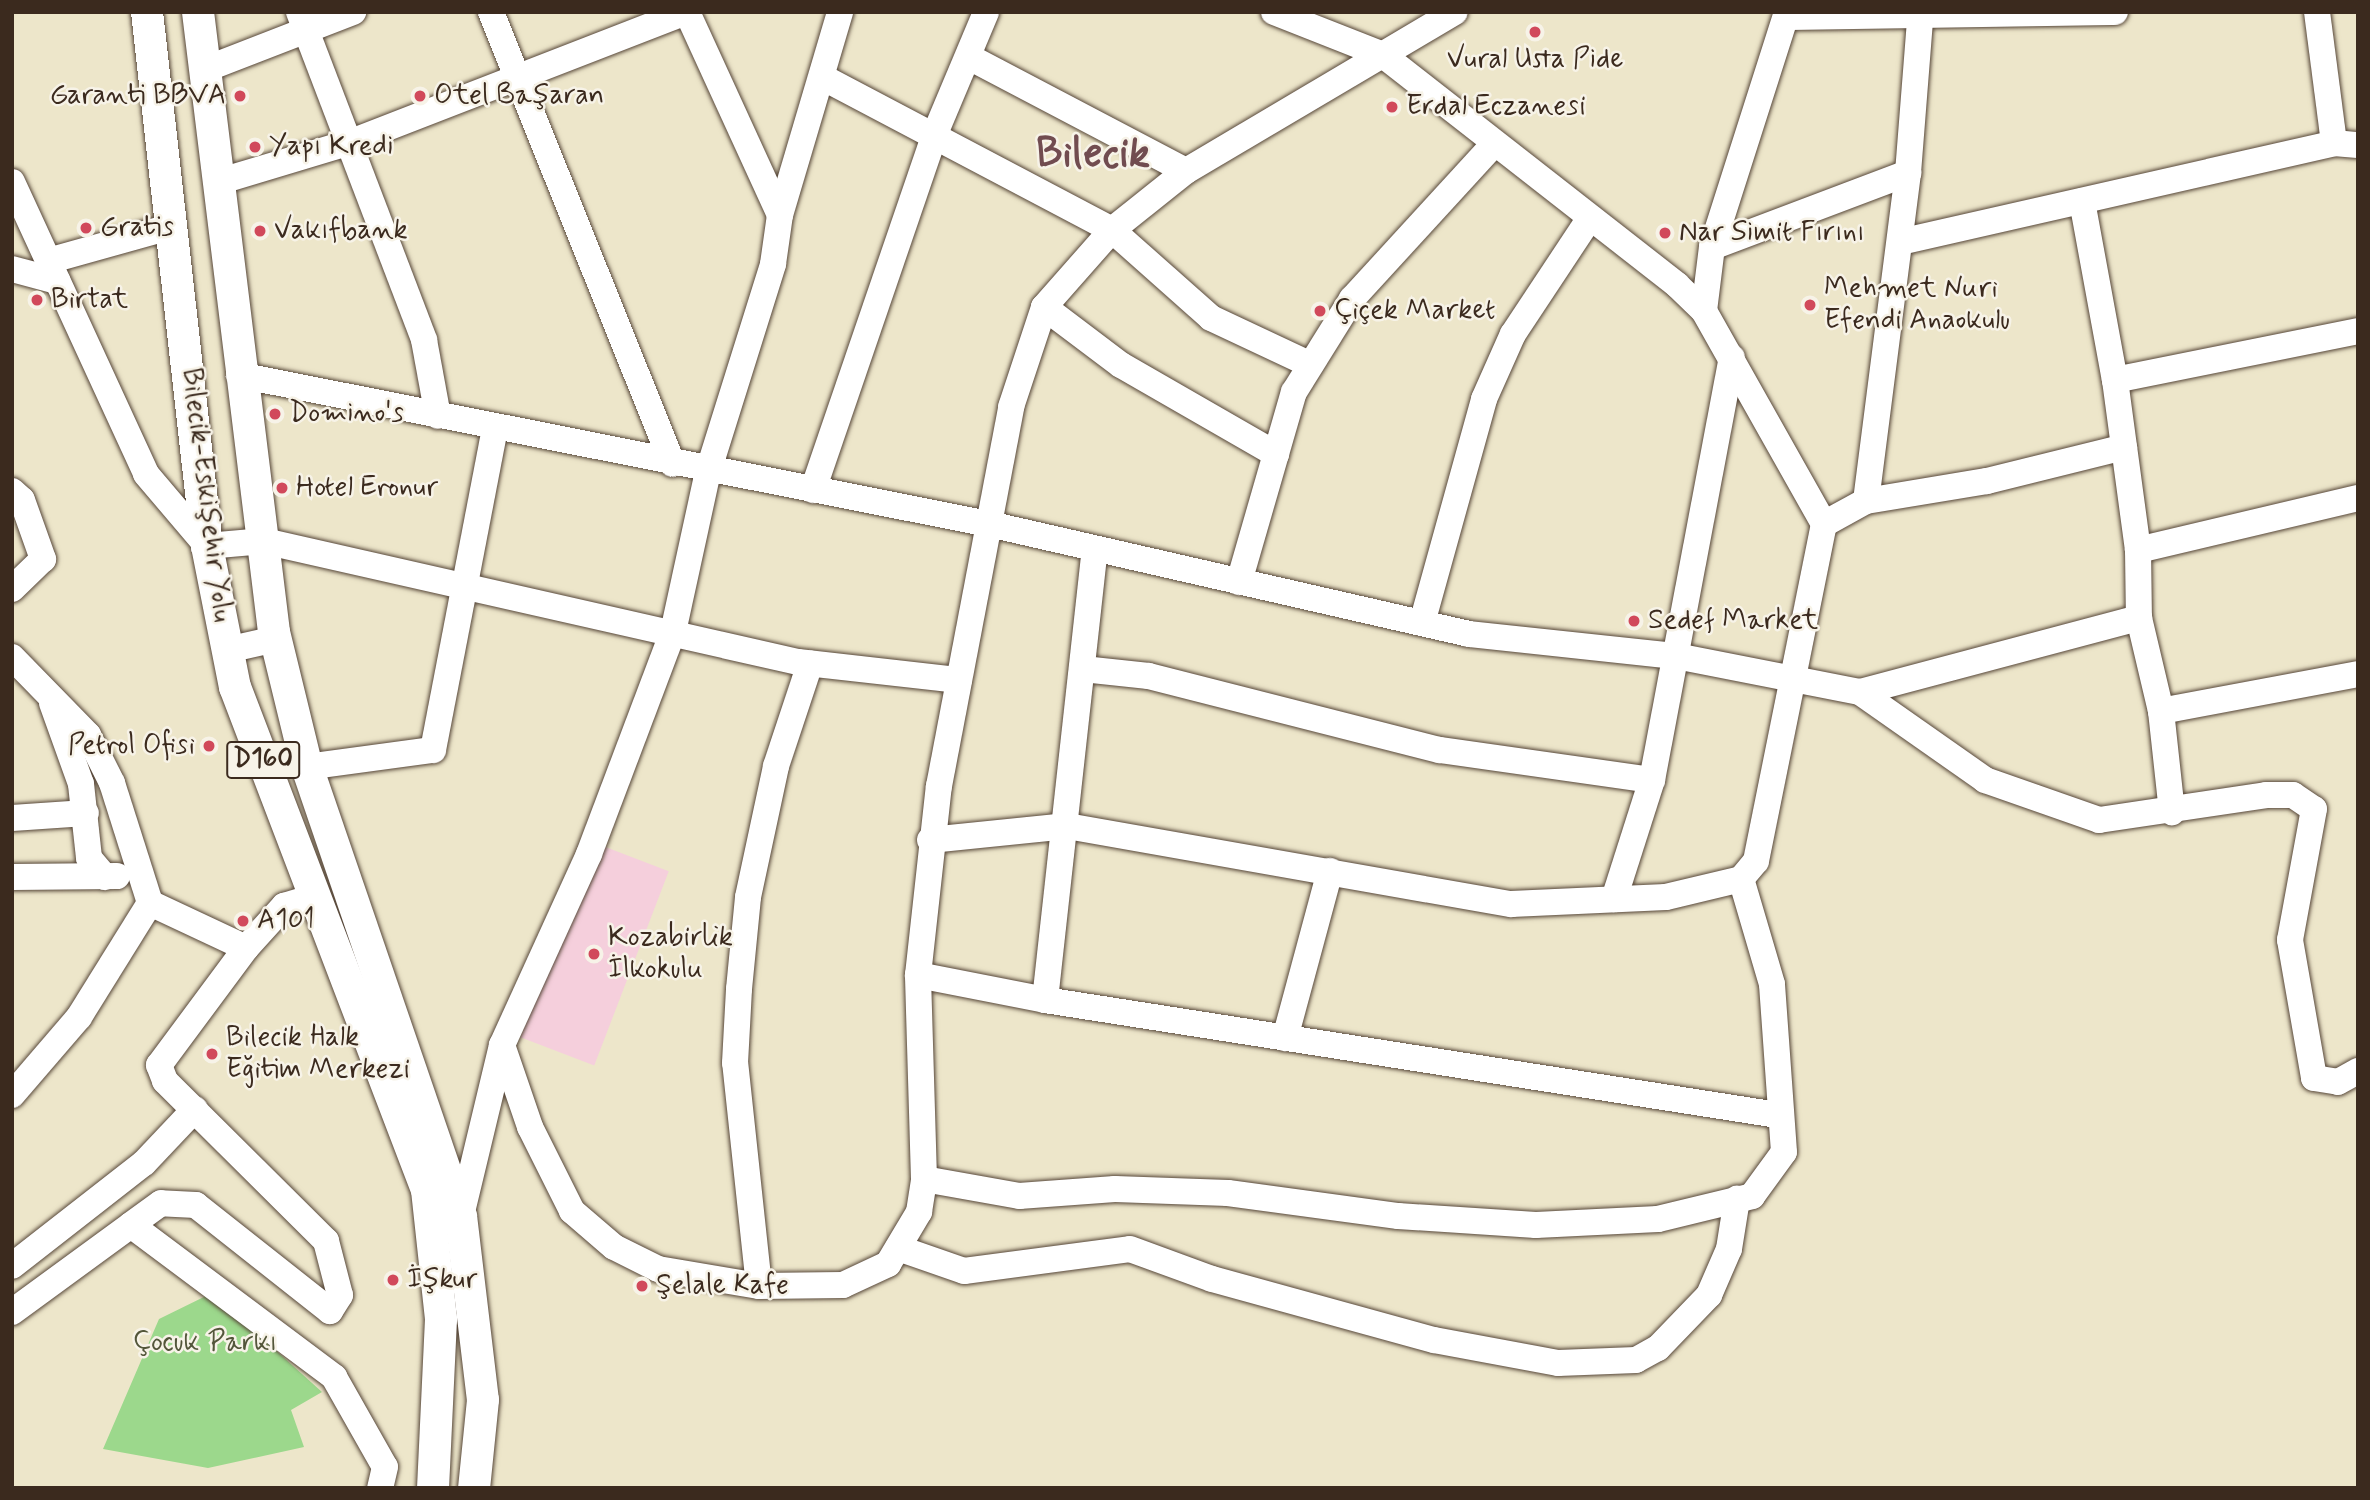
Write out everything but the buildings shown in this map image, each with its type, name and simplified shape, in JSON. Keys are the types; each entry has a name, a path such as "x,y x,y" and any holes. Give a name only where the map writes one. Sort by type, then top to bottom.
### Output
{"main road":[{"name":"Bilecik-Eskişehir Yolu","path":"147,12 207,546 235,687 427,1190 441,1319 432,1488"},
{"name":"Bilecik-Eskişehir Yolu","path":"198,12 221,181 239,375 276,639 307,767 461,1216 483,1400 474,1488"}],"street":[{"path":"206,69 302,21 353,12"},
{"path":"492,12 673,464"},
{"path":"221,181 351,142 518,74 686,12 780,215"},
{"path":"461,1216 502,1045 589,854 673,632 708,471 773,264 780,215 840,12"},
{"path":"813,490 934,136 986,12"},
{"path":"930,840 1067,826 1511,904 1666,897 1741,879 1756,860 1790,680 1824,524 1732,357 1704,311 1383,55 1274,12"},
{"path":"502,1045 530,1127 572,1211 614,1247 658,1269 759,1286 843,1285 888,1265 919,1212 924,1179 918,975 930,840 1011,407 1044,307 1112,230 1186,171 1455,12"},
{"path":"1704,311 1712,247 1786,14 1920,19 2115,12"},
{"path":"1900,242 2346,144 2317,12"},
{"path":"1866,500 1908,173 1920,19"},
{"path":"302,21 351,142 424,340 439,416"},
{"path":"969,57 1186,171"},
{"path":"822,77 1112,230 1211,318 1311,365"},
{"path":"1239,582 1294,392 1352,299 1493,145"},
{"path":"1712,247 1908,173"},
{"path":"12,182 146,474 207,546 264,541 468,584 810,664 959,680"},
{"path":"2082,201 2115,380 2138,550 2139,618 2161,711 2172,812"},
{"path":"1422,624 1484,399 1513,334 1589,219"},
{"path":"12,269 52,271 173,226"},
{"path":"1044,307 1121,365 1276,454"},
{"path":"2115,380 2358,331"},
{"path":"1614,900 1652,780 1732,357"},
{"path":"239,375 708,471 989,524 1422,624 1676,656 1860,692 2139,618"},
{"path":"307,767 433,750 468,584 495,428"},
{"path":"1824,524 1866,500 1987,481 2124,447"},
{"path":"12,491 22,500 43,559 12,589"},
{"path":"2138,550 2358,498"},
{"path":"1045,1000 1067,826 1095,549"},
{"path":"227,650 276,639"},
{"path":"12,657 52,704 88,735 112,783 150,903 246,948"},
{"path":"759,1286 735,1063 739,989 748,897 776,766 810,664"},
{"path":"1083,669 1149,676 1440,750 1652,780"},
{"path":"2161,711 2358,674"},
{"path":"1860,692 1985,780 2099,820 2172,812 2266,795 2293,795 2314,809 2292,910 2293,954 2314,1078 2338,1082 2358,1071"},
{"path":"52,704 86,813 89,858 105,877"},
{"path":"12,818 86,813"},
{"path":"1285,1038 1330,871"},
{"path":"12,877 105,877 139,874"},
{"path":"924,1179 1020,1196 1115,1189 1228,1193 1398,1216 1535,1225 1658,1219 1737,1199 1768,1182 1784,1152 1778,1115 1772,984 1741,879"},
{"path":"12,1312 161,1203 196,1205 330,1311 340,1295 326,1241 165,1082 159,1065 246,948 284,906 316,896"},
{"path":"17,1086 79,1017 150,903"},
{"path":"918,975 1045,1000 1778,1115"},
{"path":"12,1266 144,1163 195,1109"},
{"path":"898,1248 964,1271 1130,1249 1212,1279 1434,1340 1558,1363 1636,1360 1658,1348 1709,1295 1729,1249 1737,1199"},
{"path":"131,1225 334,1377 383,1478"}],"shaded area":[{"name":"Kozabirlik İlkokulu","path":"595,843 669,871 594,1065 520,1037"}],"green space":[{"name":"Çocuk Parkı","path":"212,1293 322,1392 291,1410 304,1447 208,1468 103,1449 159,1319"}],"place":[{"name":"Vural Usta Pide","path":"1535,32"},
{"name":"Garanti BBVA","path":"240,96"},
{"name":"Otel Başaran","path":"420,96"},
{"name":"Erdal Eczanesi","path":"1392,107"},
{"name":"Yapı Kredi","path":"255,147"},
{"name":"Gratis","path":"86,228"},
{"name":"Vakıfbank","path":"260,231"},
{"name":"Nar Simit Fırını","path":"1665,233"},
{"name":"Birtat","path":"37,300"},
{"name":"Mehmet Nuri Efendi Anaokulu","path":"1810,305"},
{"name":"Çiçek Market","path":"1320,311"},
{"name":"Domino's","path":"275,414"},
{"name":"Hotel Eronur","path":"282,488"},
{"name":"Sedef Market","path":"1634,621"},
{"name":"Petrol Ofisi","path":"209,746"},
{"name":"A101","path":"243,921"},
{"name":"Kozabirlik İlkokulu","path":"594,954"},
{"name":"Bilecik Halk Eğitim Merkezi","path":"212,1054"},
{"name":"İşkur","path":"393,1280"},
{"name":"Şelale Kafe","path":"642,1286"}],"district":[{"name":"Bilecik","path":"1093,155"}]}
